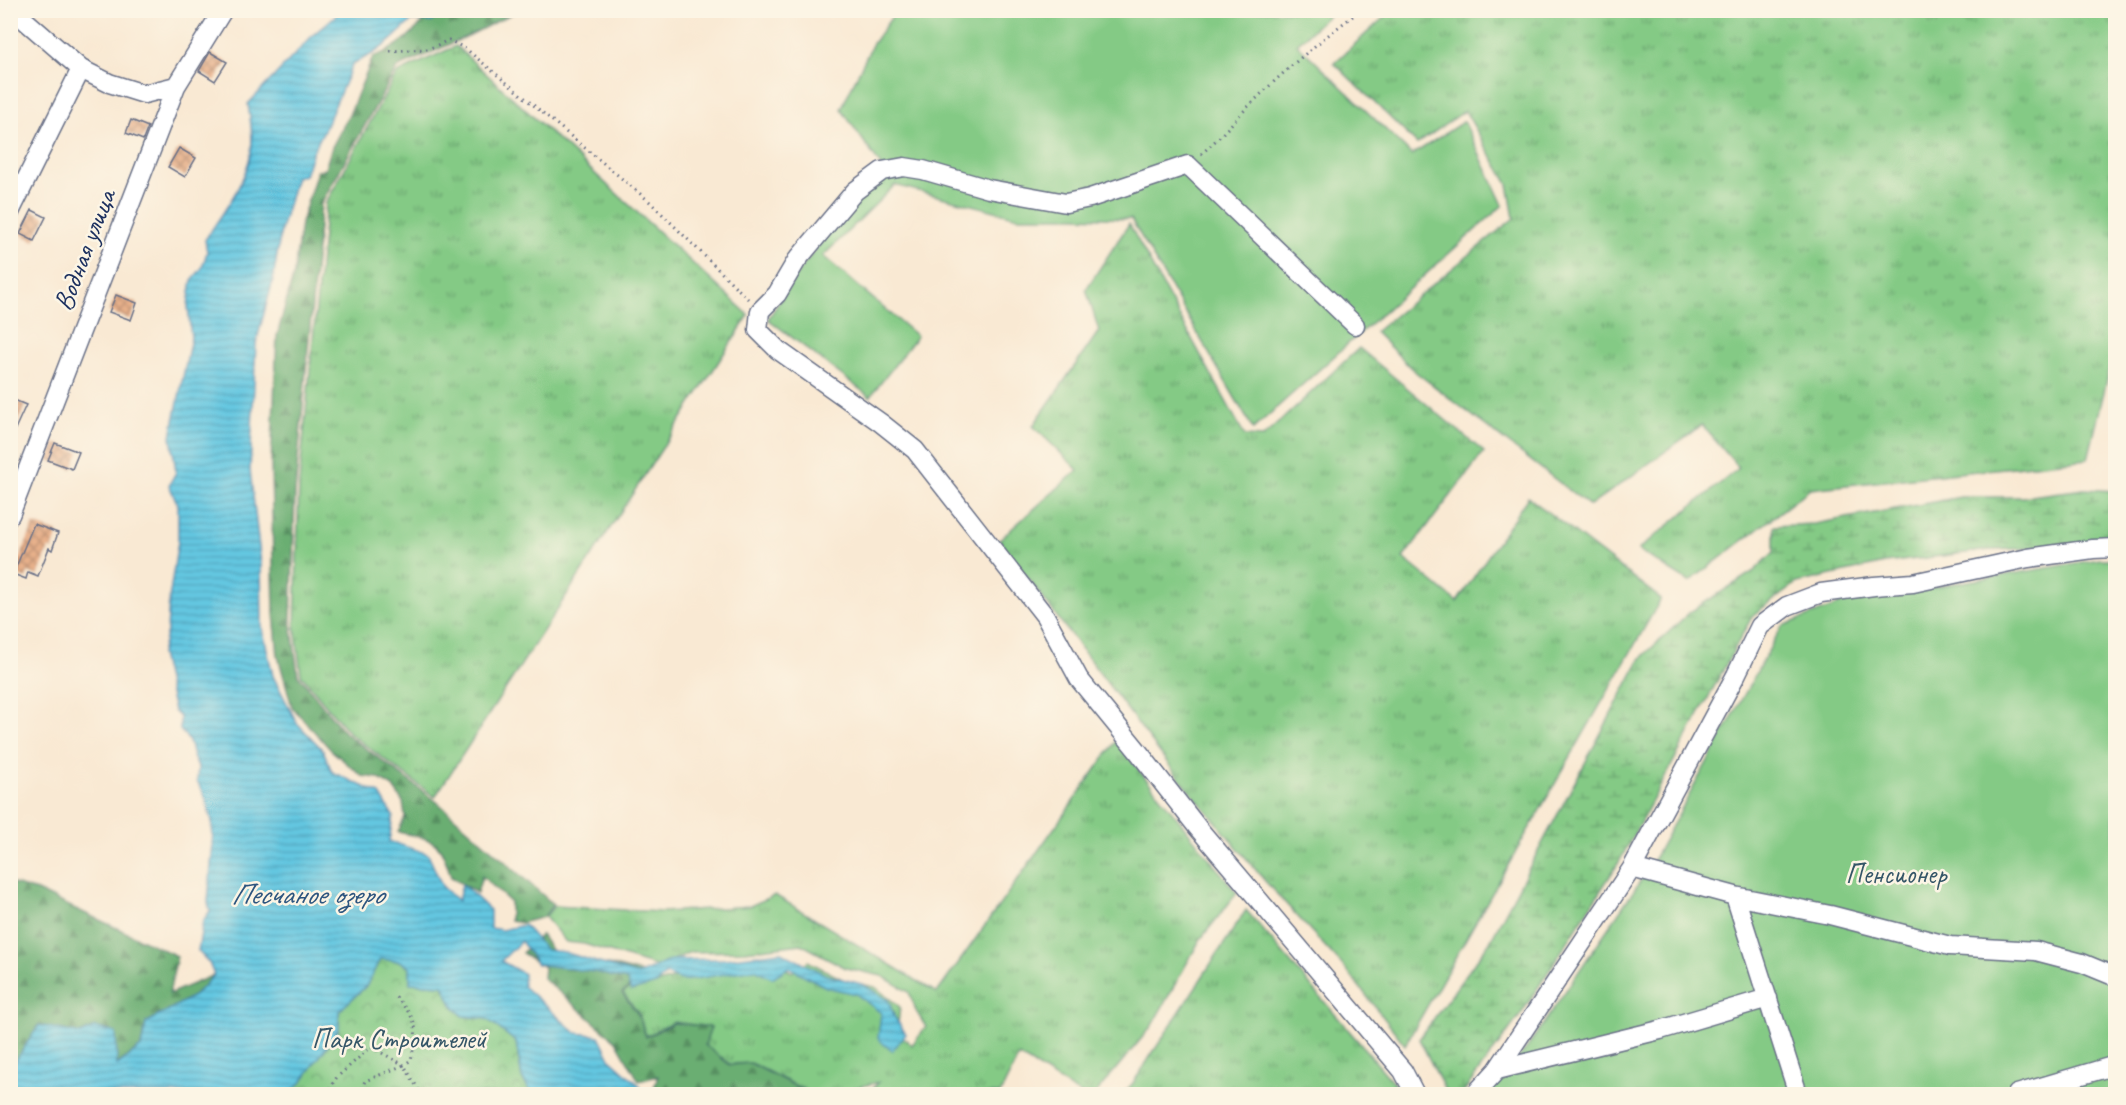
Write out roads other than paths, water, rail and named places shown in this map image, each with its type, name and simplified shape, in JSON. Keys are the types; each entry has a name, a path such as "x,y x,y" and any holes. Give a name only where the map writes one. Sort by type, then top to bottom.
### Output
{"street":[{"path":"13,10 81,69 109,83 144,94 176,86"},
{"name":"Водная улица","path":"10,516 176,86 223,10"},
{"path":"10,212 81,69"},
{"path":"1355,325 1188,165 1090,198 1066,203 989,189 923,170 904,167 882,171 855,191 797,260 777,294 760,311 758,330 778,350 915,450 1045,616 1079,680 1198,828 1403,1071 1415,1095"},
{"path":"1475,1095 1497,1070 1632,867 1760,626 1787,606 1821,593 1913,583 2028,558 2115,548"},
{"path":"1632,867 1735,896 1830,915 1950,946 2036,951 2082,963 2115,977"},
{"path":"1735,896 1798,1095"},
{"path":"1497,1070 1660,1030 1768,998"},
{"path":"2017,1095 2115,1065"}],"water":[{"name":"Песчаное озеро","path":"341,11 441,11 432,22 411,21 385,45 353,63 312,154 305,175 296,177 281,230 273,280 256,343 250,470 261,564 262,627 273,676 297,723 323,750 332,772 380,794 393,816 389,841 428,854 442,886 458,901 462,884 490,910 490,928 502,930 524,925 546,950 564,952 638,975 671,960 725,959 781,952 826,975 862,984 888,1000 895,1018 906,1034 892,1051 878,1039 881,1013 856,994 826,987 789,967 772,978 755,969 683,981 666,974 656,984 631,991 627,980 595,972 537,964 521,941 501,961 524,974 523,986 576,1033 599,1036 611,1060 638,1084 645,1094 532,1094 522,1078 516,1042 487,1019 463,1016 452,1004 443,985 410,983 410,968 400,961 380,959 367,985 339,1011 339,1029 301,1083 288,1094 11,1094 14,1063 39,1025 81,1034 95,1027 116,1033 117,1065 141,1047 146,1023 195,995 214,975 209,963 198,951 203,921 210,911 208,902 213,843 212,821 197,781 198,766 188,740 180,730 180,717 174,711 161,654 167,631 169,599 178,541 178,505 169,485 176,472 171,436 191,338 188,305 192,280 202,268 207,252 205,240 232,198 248,164 252,140 248,104 314,34"}],"park label":[{"name":"Пенсионер","path":"1896,873"},
{"name":"Парк Строителей","path":"399,1038"}]}
